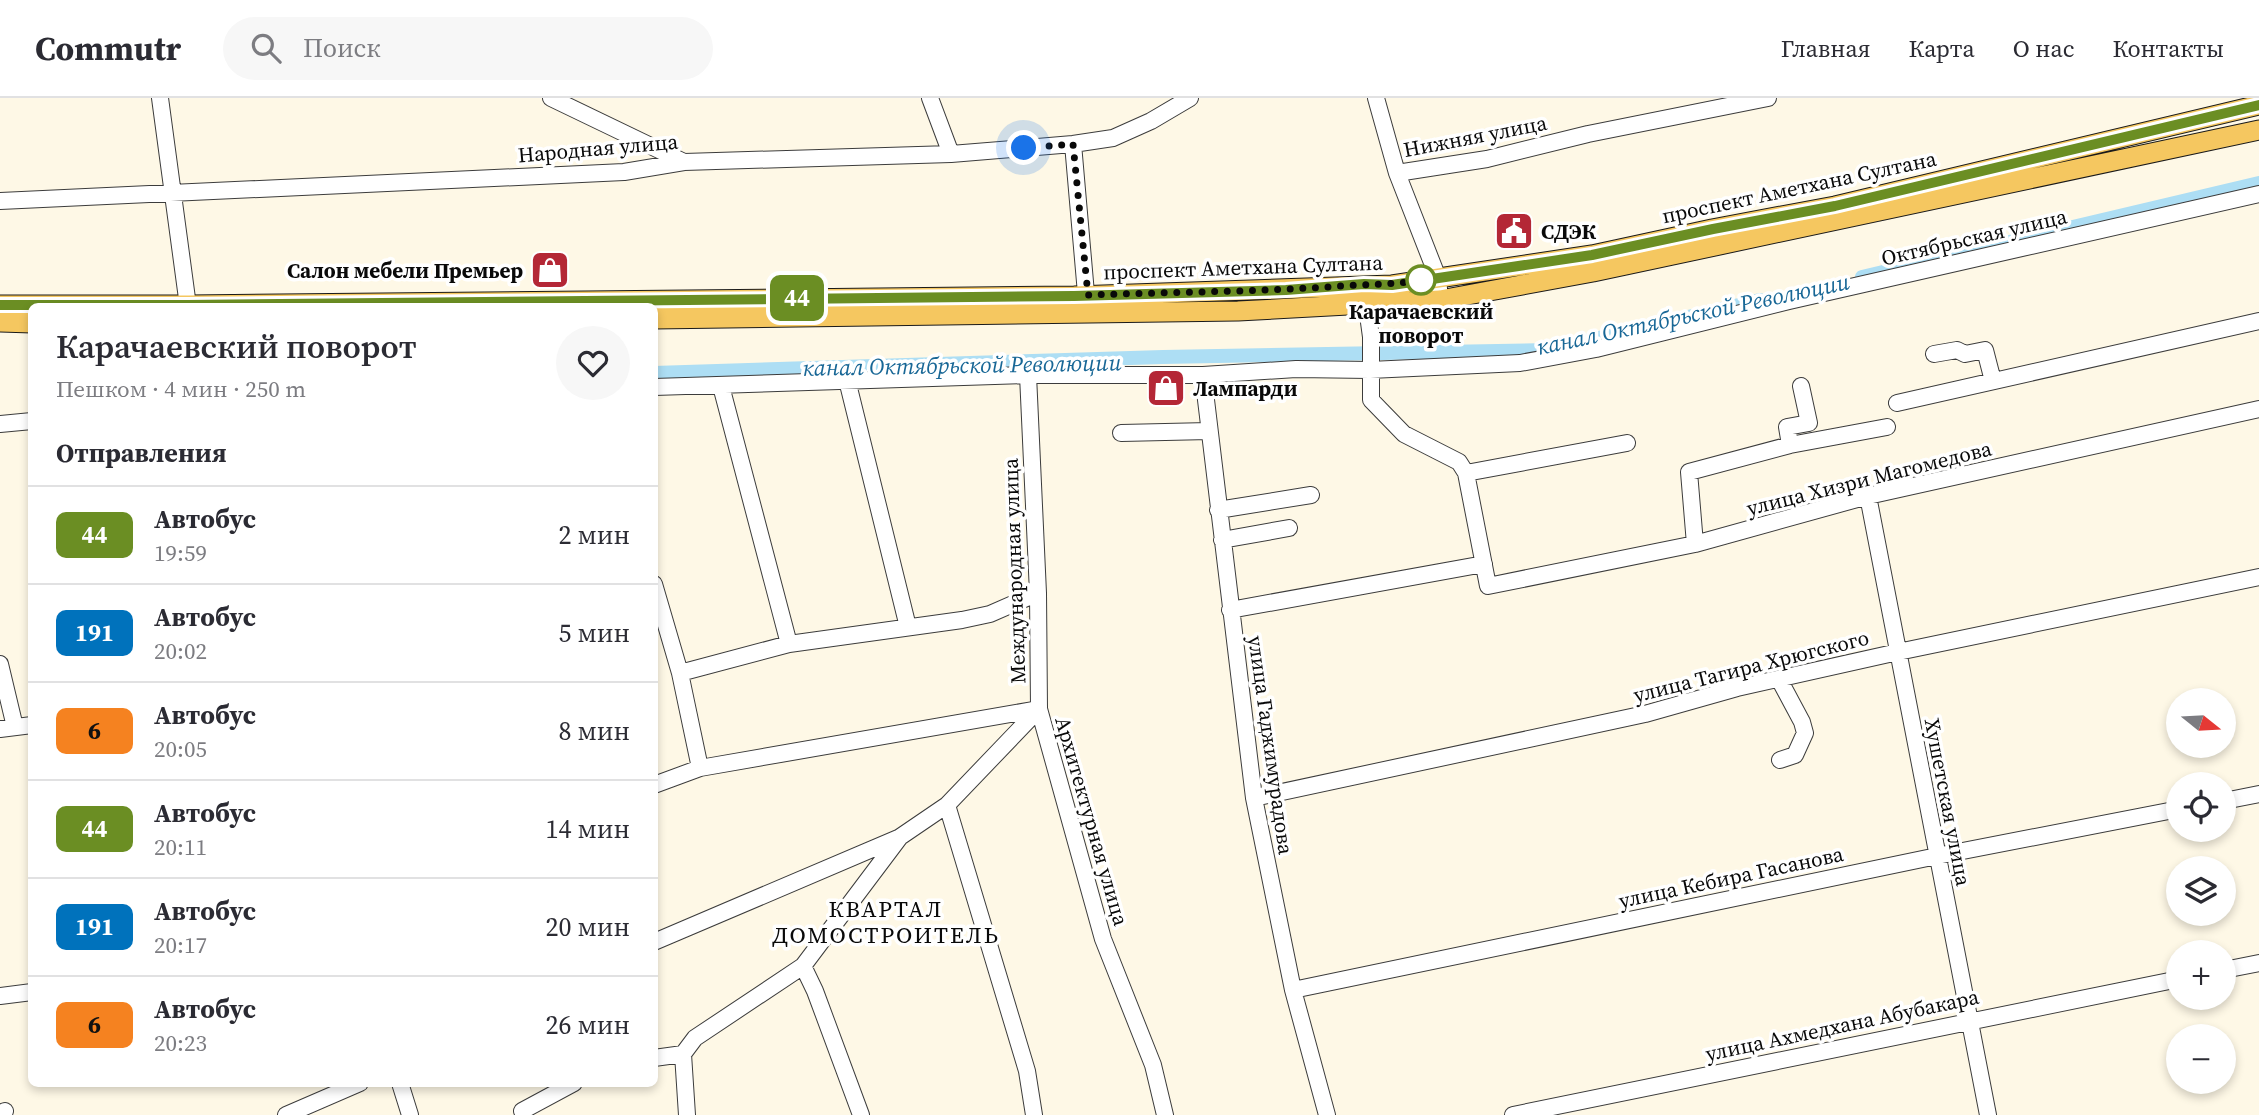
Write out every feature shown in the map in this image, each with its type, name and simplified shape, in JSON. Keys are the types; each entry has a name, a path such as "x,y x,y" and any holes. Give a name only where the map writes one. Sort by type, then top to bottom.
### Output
{"main road":[{"name":"проспект Аметхана Султана","path":"1365,293 1392,285 1592,255 1835,206 2259,105"},
{"path":"658,319 1087,304 1238,312 1365,293 1440,300 1593,272 2259,130"},
{"name":"проспект Аметхана Султана","path":"658,305 1087,304"},
{"name":"проспект Аметхана Султана","path":"0,305 28,305"},
{"path":"0,322 28,323"}],"street":[{"path":"160,98 188,303"},
{"path":"551,98 684,162"},
{"path":"930,98 951,154"},
{"name":"Народная улица","path":"0,201 624,172 684,162 951,154 1073,144 1113,138 1151,121 1190,98"},
{"name":"Нижняя улица","path":"1376,98 1396,173 1438,278 1440,300"},
{"name":"Нижняя улица","path":"1396,173 1487,159 1588,134 1768,98"},
{"path":"1073,144 1087,304"},
{"name":"Октябрьская улица","path":"658,387 1028,374 1203,375 1296,369 1370,370 1520,363 1596,349 1789,301 2259,194"},
{"path":"1230,610 1484,564 1466,473 1459,462 1404,435 1371,400 1371,337 1365,293"},
{"path":"1897,403 2259,321"},
{"path":"1934,354 1957,350 1965,354 1985,350 1993,381"},
{"name":"Международная улица","path":"683,1054 695,1038 803,966 900,837 947,805 1039,709 1038,593 1028,374"},
{"name":"улица Гаджимурадова","path":"1203,375 1254,798 1293,990 1327,1115"},
{"path":"846,380 908,627"},
{"path":"721,386 789,644"},
{"path":"1790,445 1787,427 1810,423 1801,386"},
{"name":"улица Хизри Магомедова","path":"1484,564 1488,586 1695,544 1868,496 2259,409"},
{"path":"0,424 28,421"},
{"path":"1695,544 1689,472 1790,445 1887,427"},
{"path":"1121,433 1209,431"},
{"path":"1466,473 1627,443"},
{"path":"1218,510 1311,495"},
{"name":"Хушетская улица","path":"1868,496 1988,1115"},
{"path":"1222,540 1289,528"},
{"name":"улица Тагира Хрюгского","path":"1254,798 1645,714 1737,688 1898,652 2259,577"},
{"path":"680,673 789,644 990,614 1038,593"},
{"path":"658,598 680,673 700,768"},
{"path":"0,664 7,728 28,725"},
{"path":"1779,679 1805,733 1795,755 1780,760"},
{"name":"Архитектурная улица","path":"658,784 700,768 1039,709 1103,939 1153,1065 1165,1115"},
{"path":"2236,799 2259,794"},
{"path":"947,805 1027,1071 1034,1115"},
{"name":"улица Кебира Гасанова","path":"1293,990 1937,856 2166,812"},
{"path":"658,940 900,837"},
{"path":"2236,968 2259,963"},
{"path":"803,966 861,1115"},
{"name":"улица Ахмедхана Абубакара","path":"1513,1115 2166,982"},
{"path":"0,996 28,992"},
{"path":"658,1057 683,1054 687,1115"},
{"path":"286,1115 351,1087"},
{"path":"401,1087 410,1115"},
{"path":"522,1111 567,1087"}],"waterway":[{"name":"канал Октябрьской Революции","path":"1862,277 2259,183"},
{"name":"канал Октябрьской Революции","path":"658,373 1163,357 1548,350 1760,300"}],"bus line":[{"name":"44","path":"299,303 1074,296 1392,285 1592,255 1835,206 2259,105"},
{"name":"44","path":"0,305 28,305"}],"place":[{"name":"СДЭК","path":"1514,231"},
{"name":"Салон мебели Премьер","path":"550,270"},
{"name":"Карачаевский поворот","path":"1421,280"},
{"name":"Лампарди","path":"1166,388"}],"district":[{"name":"КВАРТАЛ ДОМОСТРОИТЕЛЬ","path":"886,922"}],"route":[{"path":"1024,148 1073,144 1088,295 1286,290 1364,284 1392,285 1421,280"}]}
